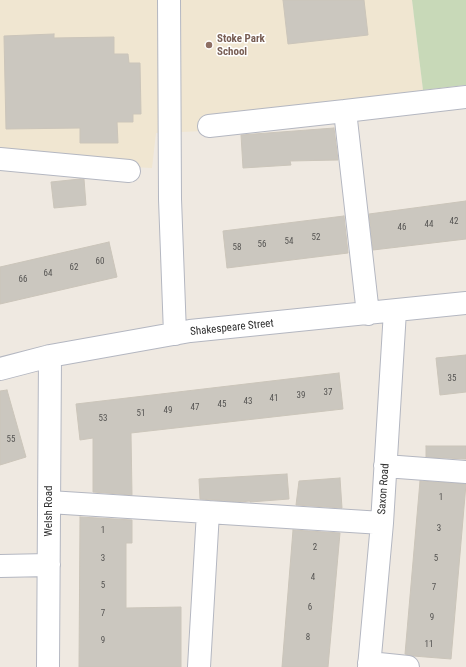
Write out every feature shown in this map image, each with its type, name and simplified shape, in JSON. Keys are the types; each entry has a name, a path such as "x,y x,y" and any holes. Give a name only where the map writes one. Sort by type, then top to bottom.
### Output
{"street":[{"path":"169,0 170,199 175,334"},
{"path":"209,126 466,97"},
{"path":"345,111 368,314"},
{"path":"0,159 129,171"},
{"name":"Shakespeare Street","path":"0,369 50,356 175,334 466,303"},
{"name":"Saxon Road","path":"369,665 382,523 395,311"},
{"name":"Welsh Road","path":"48,667 50,356"},
{"path":"385,466 466,472"},
{"path":"49,502 382,523"},
{"path":"199,667 208,512"},
{"path":"0,566 49,565"},
{"path":"369,665 408,667"}],"shaded area":[{"name":"Stoke Park School","path":"0,0 412,0 423,90 203,131 156,133 152,168 0,160"}],"green space":[{"path":"412,0 466,0 466,85 423,90"}],"building":[{"path":"283,0 364,0 368,35 288,44"},
{"path":"54,34 54,38 114,37 114,54 128,54 129,63 140,63 141,114 133,114 133,122 117,122 118,143 80,143 80,128 6,129 4,36"},
{"path":"334,128 338,160 290,161 291,165 243,168 241,135"},
{"path":"84,179 86,205 54,208 51,182"},
{"path":"466,201 466,239 373,250 369,214"},
{"path":"344,216 348,253 227,268 223,231"},
{"path":"109,242 117,277 0,304 0,267"},
{"path":"466,355 466,392 440,395 436,358"},
{"path":"339,373 343,409 131,433 132,495 93,492 93,438 80,440 76,404"},
{"path":"7,390 26,457 0,465 0,391"},
{"path":"426,446 466,446 466,459 426,457"},
{"path":"287,474 289,499 240,502 200,499 199,479"},
{"path":"340,478 342,508 296,505 299,481"},
{"path":"420,481 466,484 451,659 405,654"},
{"path":"80,517 132,520 132,543 126,543 126,608 181,607 181,667 79,667"},
{"path":"293,530 340,533 328,667 282,667"}],"place":[{"name":"Stoke Park School","path":"209,45"}]}
